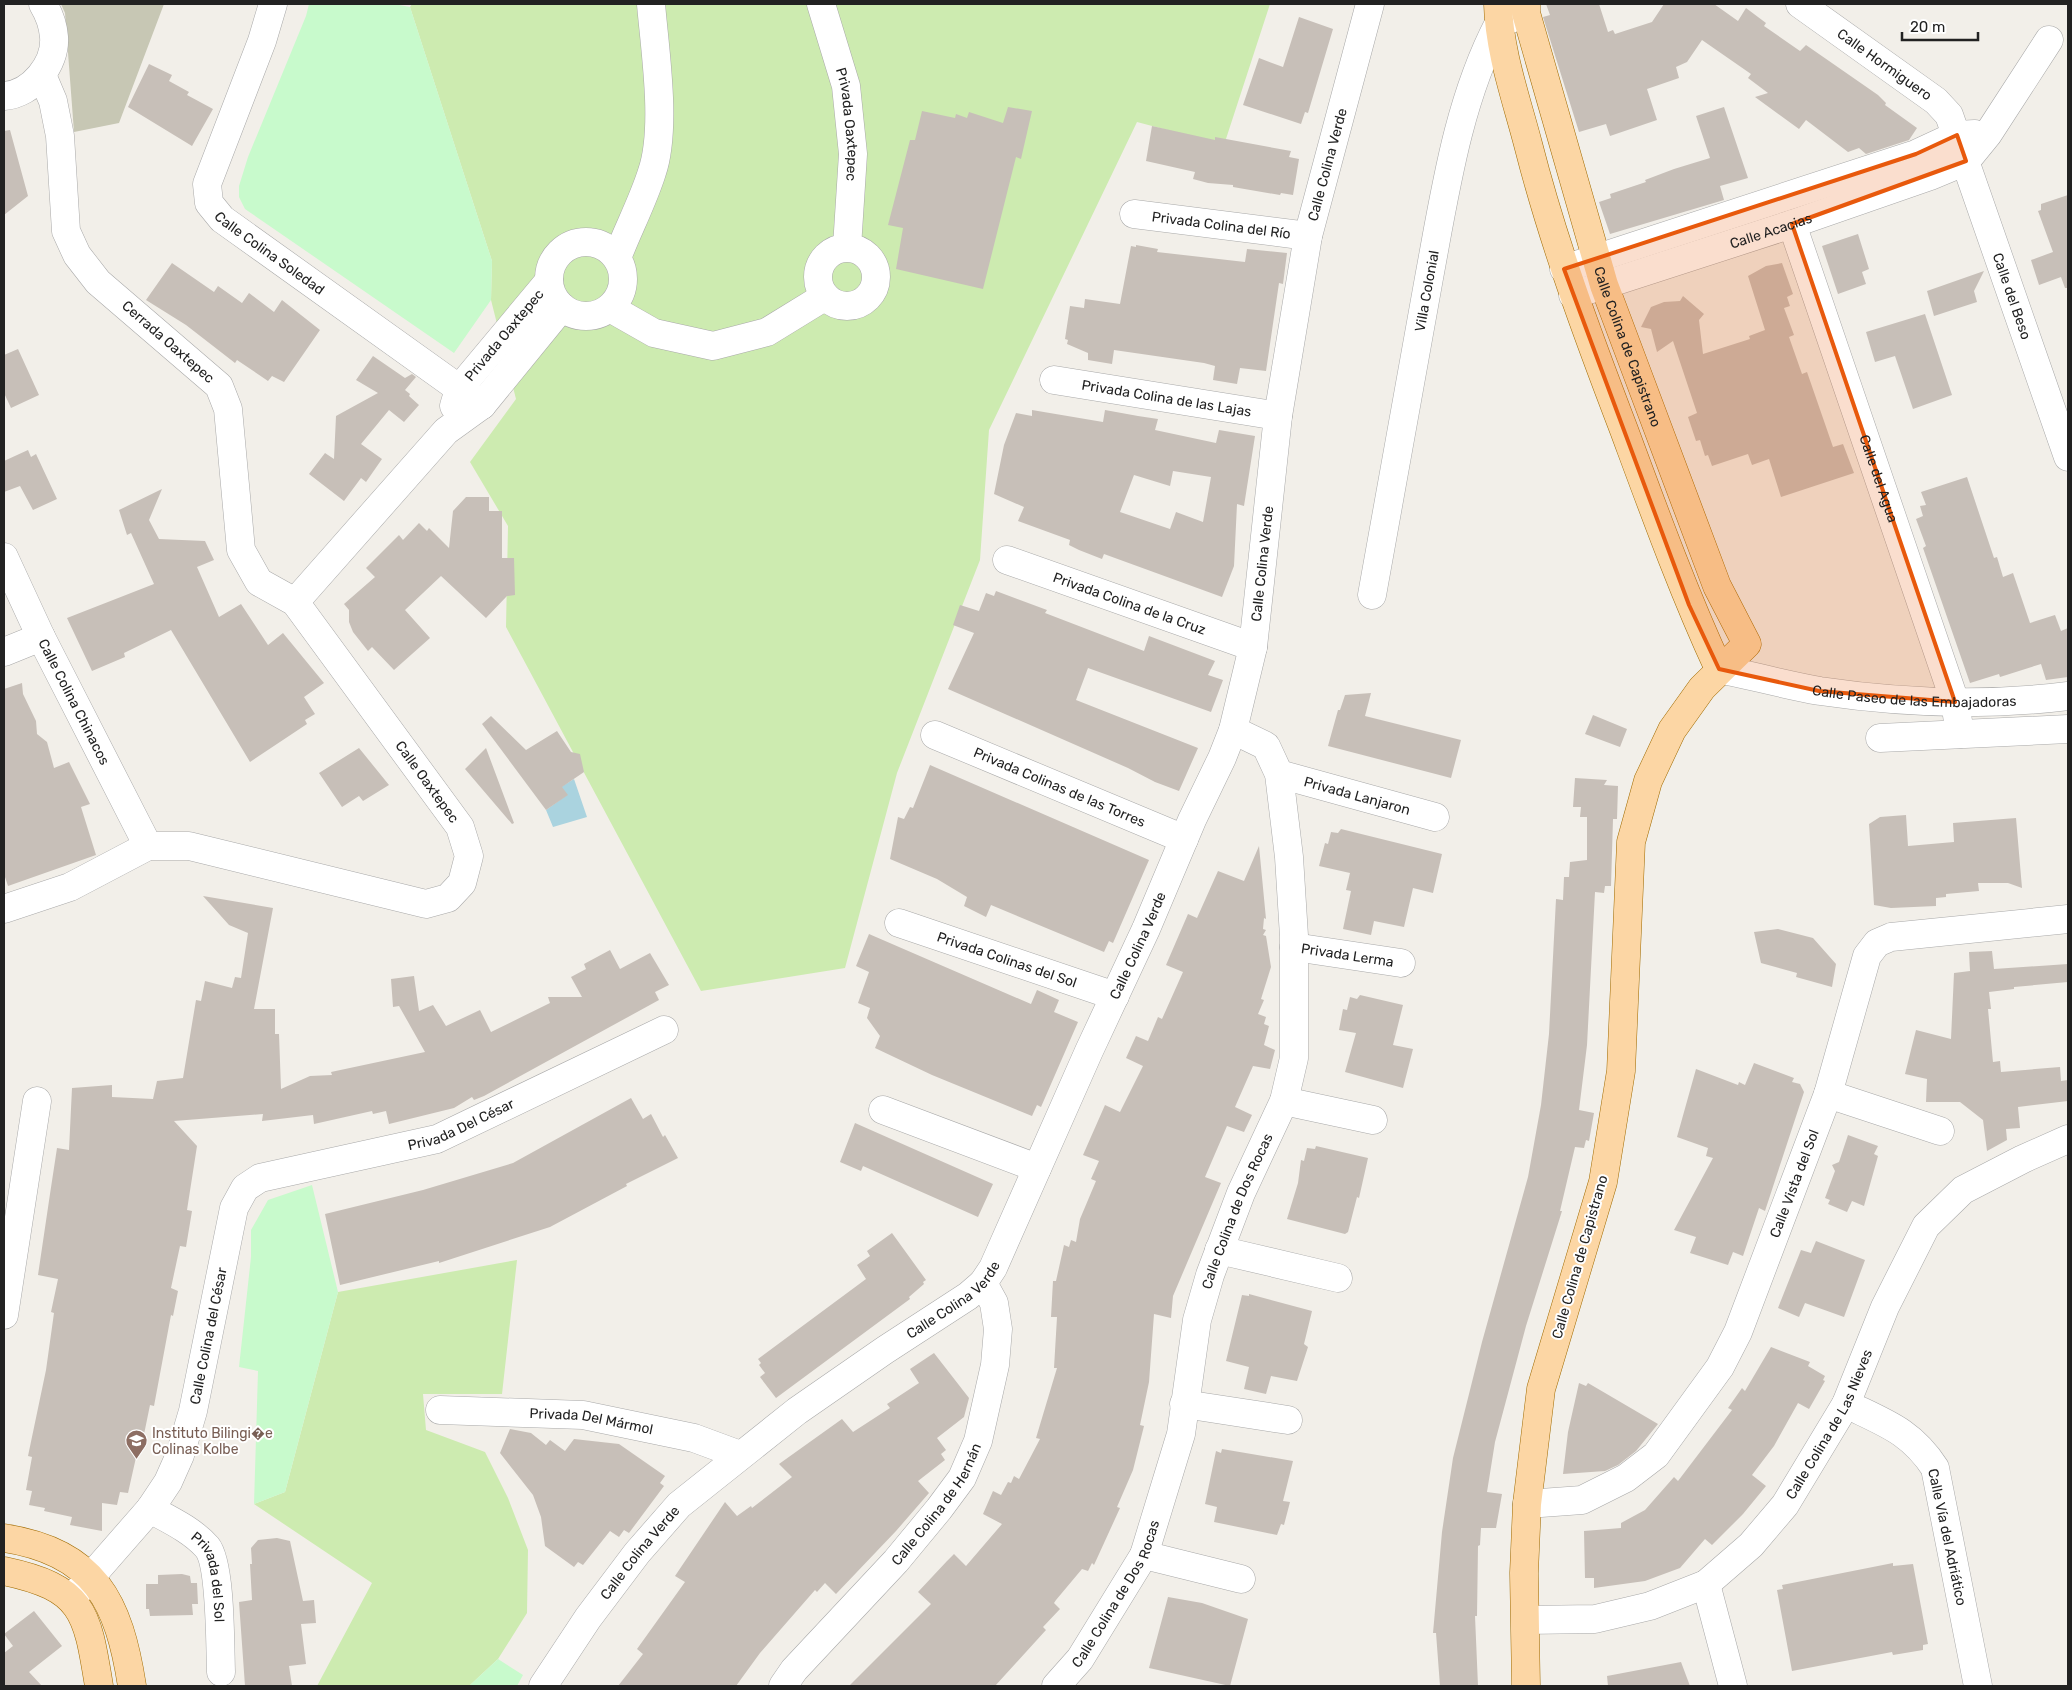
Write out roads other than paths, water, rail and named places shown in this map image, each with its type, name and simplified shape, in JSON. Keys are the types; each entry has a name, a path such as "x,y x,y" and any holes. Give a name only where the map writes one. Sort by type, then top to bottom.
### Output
{"main road":[{"name":"Calle Colina de Capistrano","path":"1526,8 1604,285 1717,586 1747,644 1719,669 1702,688 1672,730 1648,781 1631,842 1619,1081 1603,1182 1541,1389 1527,1504 1524,1573 1526,1686"},
{"path":"1499,13 1504,53 1546,214 1564,269 1689,605 1719,669"},
{"path":"4,1538 47,1550 70,1561 91,1577 106,1596 118,1624 125,1647 132,1686"},
{"path":"4,1571 46,1583 71,1599 84,1615 91,1635 99,1686"}],"street":[{"path":"4,96 27,88 42,75 51,57 54,38 51,18 43,4"},
{"name":"Calle Colina Soledad","path":"273,4 262,41 207,184 209,203 222,219 482,405"},
{"path":"617,258 653,171 659,130 658,81 651,4"},
{"name":"Privada Oaxtepec","path":"821,4 846,86 853,154 847,247"},
{"name":"Calle Colina Verde","path":"543,1686 588,1618 638,1553 679,1505 740,1455 805,1406 885,1350 968,1296 982,1283 993,1268 1233,730 1253,647 1278,416 1308,236 1370,4"},
{"name":"Calle Hormiguero","path":"1800,4 1940,105 1949,115 1957,135"},
{"path":"1499,13 1526,8"},
{"name":"Villa Colonial","path":"1372,595 1448,175 1475,75 1499,13"},
{"path":"1966,161 1988,134 2049,40"},
{"name":"Cerrada Oaxtepec","path":"42,75 54,101 60,136 66,231 77,255 98,282 219,386 228,409 241,550 259,582 295,602"},
{"path":"1957,135 1988,134"},
{"name":"Calle del Beso","path":"1957,135 2068,457"},
{"name":"Calle Acacias","path":"1564,269 1916,154 1957,135"},
{"name":"Calle Acacias","path":"1573,295 1792,224 1930,176 1966,161"},
{"name":"Privada Colina del Río","path":"1134,214 1308,236"},
{"name":"Calle del Agua","path":"1792,224 1955,702 1960,734"},
{"path":"583,242 602,245 617,258 624,275 620,294 610,308 594,315 577,315 562,307 553,296 549,281 552,263 565,248 583,242"},
{"path":"847,247 866,253 876,270 874,290 860,305 840,307 824,297 817,280 819,264 830,252 847,247"},
{"name":"Privada Oaxtepec","path":"459,389 549,281"},
{"path":"610,308 654,333 713,346 767,332 824,297"},
{"name":"Privada Oaxtepec","path":"482,405 562,307"},
{"name":"Privada Colina de las Lajas","path":"1054,380 1278,416"},
{"path":"446,431 459,389"},
{"path":"295,602 446,431 482,405"},
{"name":"Calle Colina Chinacos","path":"4,557 41,637 148,846"},
{"name":"Privada Colina de la Cruz","path":"1006,560 1253,647"},
{"name":"Calle Oaxtepec","path":"4,909 70,887 148,846 189,846 426,904 448,898 462,883 469,856 460,827 295,602"},
{"path":"4,652 41,637"},
{"path":"1747,644 1762,678"},
{"name":"Calle Paseo de las Embajadoras","path":"1719,669 1819,691 1955,702 2041,700 2068,696"},
{"path":"1880,738 2068,729"},
{"name":"Calle Colina de Dos Rocas","path":"1056,1686 1080,1659 1144,1555 1181,1434 1197,1320 1219,1250 1241,1193 1284,1101 1294,1058 1294,948 1289,857 1279,774 1266,746 1233,730"},
{"name":"Privada Colinas de las Torres","path":"935,735 1184,839"},
{"name":"Privada Lanjaron","path":"1279,774 1435,817"},
{"name":"Calle Vista del Sol","path":"1527,1504 1582,1500 1626,1478 1656,1455 1720,1367 1738,1332 1828,1094 1867,956 1877,943 1892,937 2068,919"},
{"name":"Privada Colinas del Sol","path":"899,923 1115,996"},
{"name":"Privada Lerma","path":"1294,948 1402,963"},
{"name":"Privada Del César","path":"245,1188 260,1178 437,1139 664,1030"},
{"path":"1828,1094 1940,1131"},
{"path":"4,1315 37,1101"},
{"path":"1284,1101 1373,1120"},
{"path":"883,1110 1037,1168"},
{"name":"Calle Colina de Las Nieves","path":"1526,1620 1595,1619 1650,1606 1706,1584 1750,1546 1785,1505 1846,1404 1885,1307 1926,1226 1963,1190 2023,1159 2068,1139"},
{"name":"Calle Colina del César","path":"71,1599 150,1509 168,1482 180,1455 193,1411 234,1208 245,1188"},
{"path":"1219,1250 1338,1278"},
{"name":"Calle Colina de Hernán","path":"783,1686 794,1670 896,1561 940,1509 962,1478 978,1440 995,1365 998,1329 994,1303 982,1283"},
{"path":"1184,1404 1288,1420"},
{"name":"Calle Vía del Adriático","path":"1846,1404 1901,1430 1922,1449 1935,1468 1978,1686"},
{"name":"Privada Del Mármol","path":"440,1410 583,1415 694,1438 740,1455"},
{"name":"Privada del Sol","path":"150,1509 193,1533 208,1548 215,1566 221,1672"},
{"path":"1144,1555 1241,1579"},
{"path":"1706,1584 1733,1686"}],"water":[{"path":"574,779 587,817 553,827 546,810 567,795 561,787"}],"place":[{"name":"Instituto Bilingi�e Colinas Kolbe","path":"136,1460"}]}
